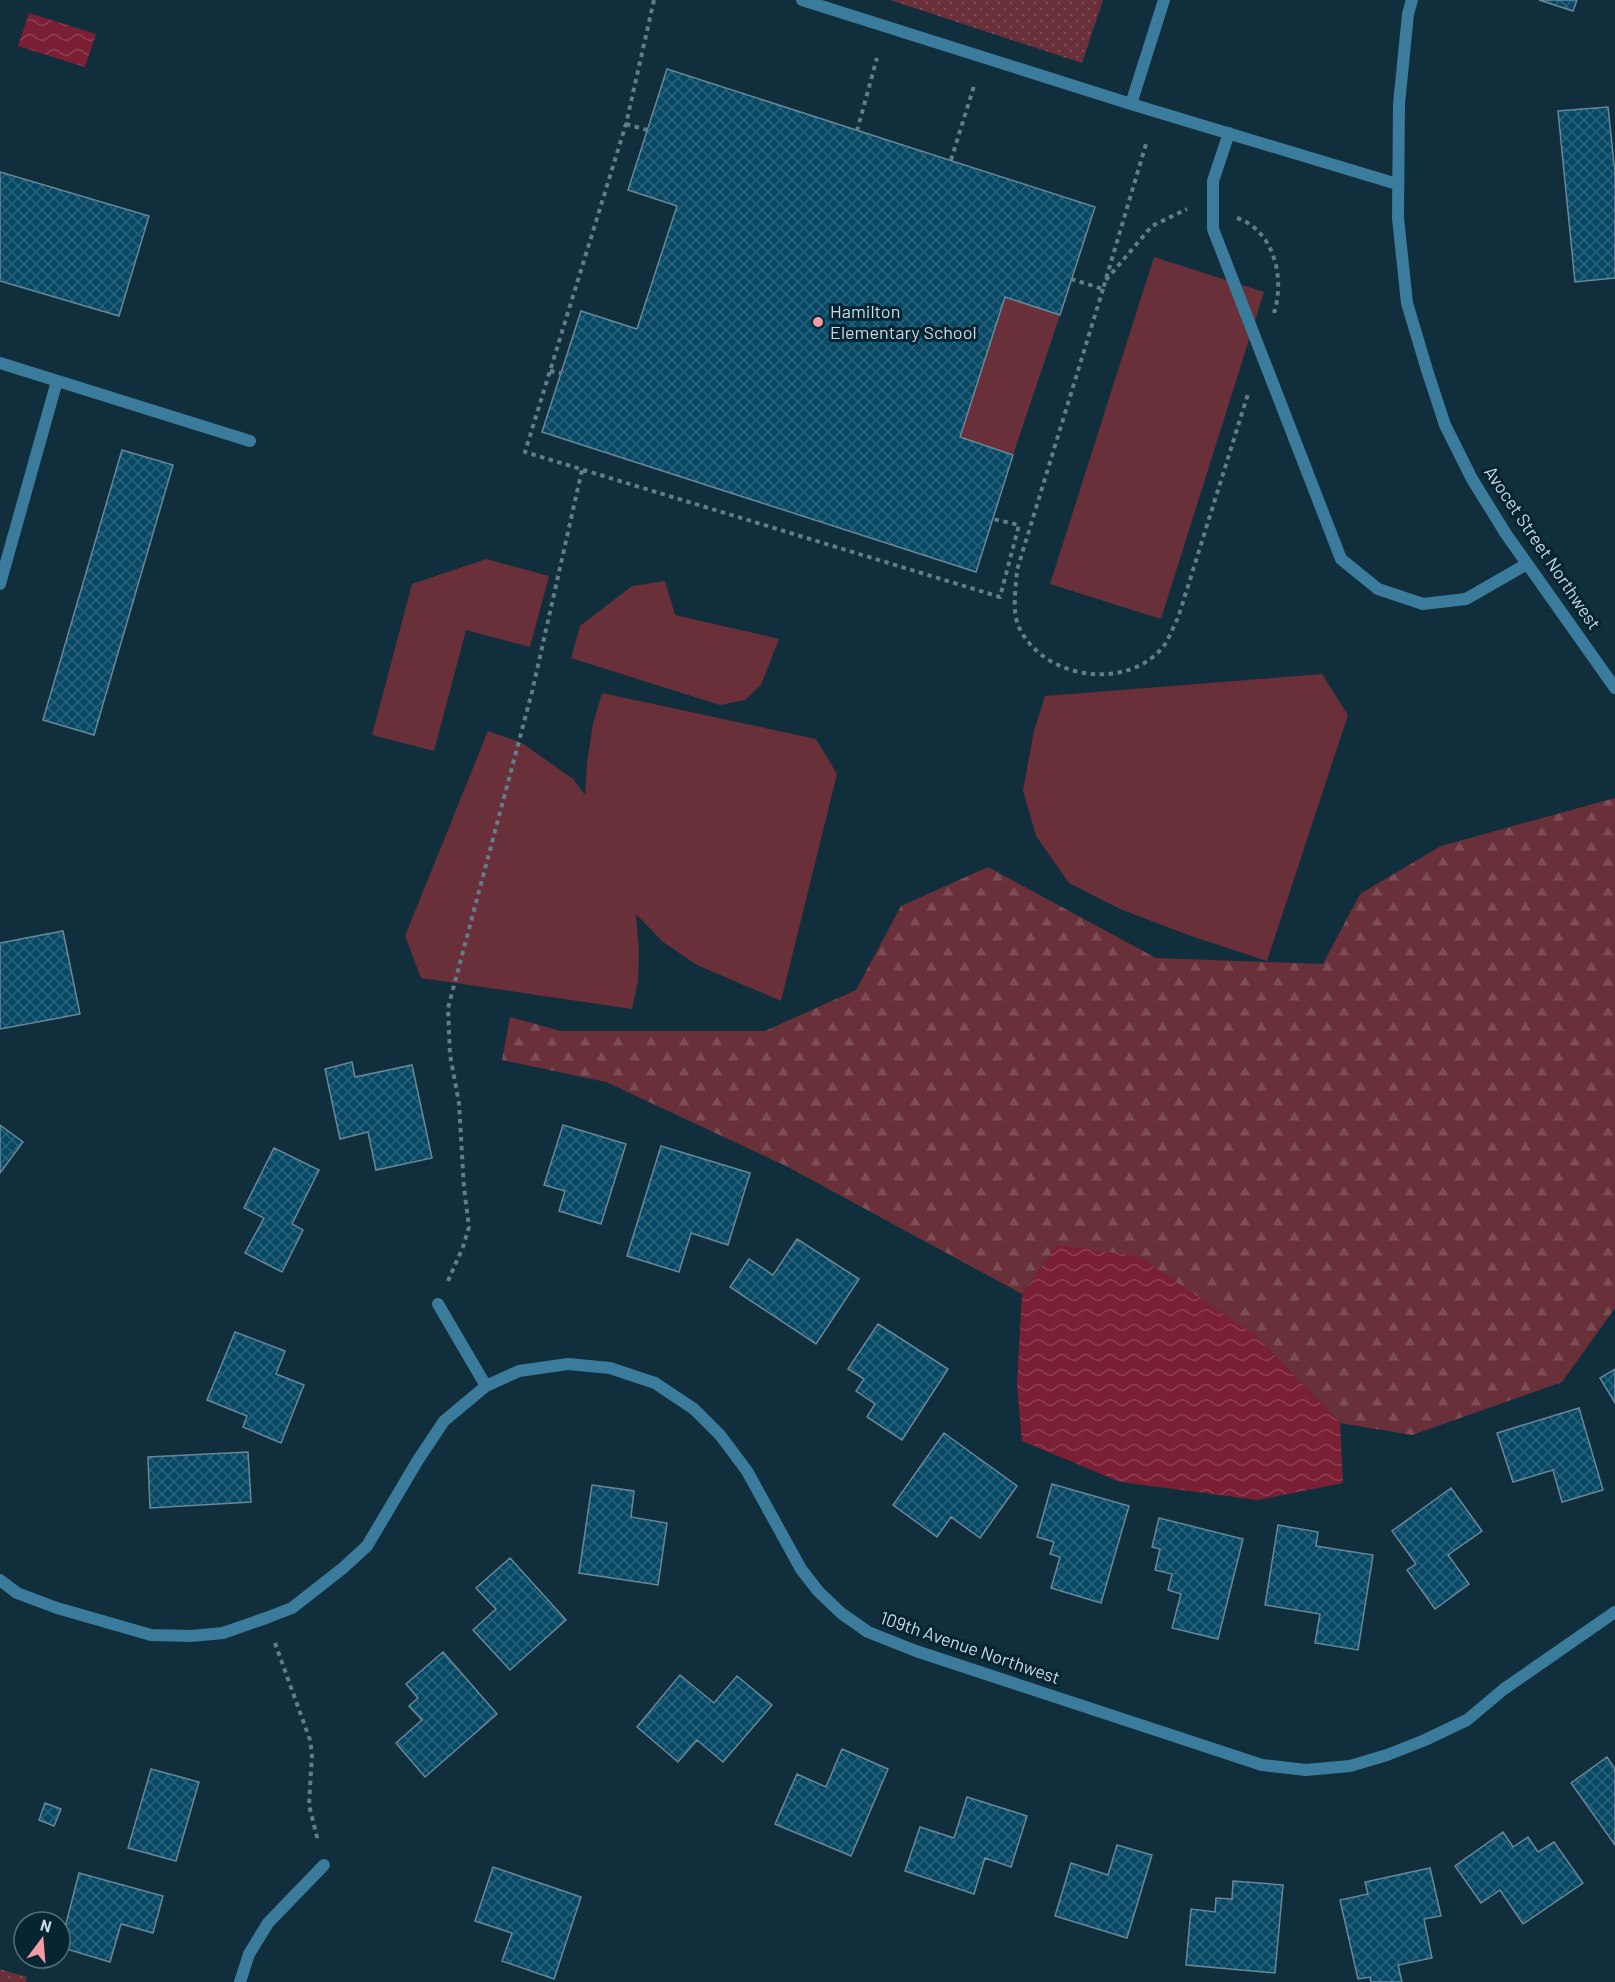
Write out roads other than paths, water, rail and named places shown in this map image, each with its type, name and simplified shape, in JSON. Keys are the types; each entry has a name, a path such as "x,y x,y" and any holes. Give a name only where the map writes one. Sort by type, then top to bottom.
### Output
{"street":[{"path":"802,0 1131,104 1397,184"},
{"path":"1131,104 1164,0"},
{"name":"Avocet Street Northwest","path":"1412,0 1408,14 1398,104 1398,218 1407,303 1445,424 1478,488 1506,534 1615,688"},
{"path":"1228,133 1213,181 1213,229 1341,560 1378,590 1423,604 1466,599 1527,564"},
{"path":"0,363 250,441"},
{"path":"0,584 57,381"},
{"path":"438,1304 486,1386"},
{"name":"109th Avenue Northwest","path":"0,1580 17,1593 57,1608 151,1635 191,1636 224,1633 266,1618 292,1608 367,1546 444,1421 486,1386 519,1371 568,1364 610,1368 655,1383 694,1409 720,1435 747,1471 801,1569 818,1591 841,1613 868,1632 916,1651 1262,1765 1306,1770 1350,1766 1425,1740 1467,1720 1504,1689 1615,1612"},
{"path":"240,1982 249,1954 268,1923 324,1865"}],"water":[{"path":"29,13 96,34 85,67 18,46"},
{"path":"1057,1245 1138,1256 1255,1335 1340,1423 1343,1483 1258,1500 1120,1482 1022,1441 1017,1385 1022,1294"}],"place":[{"name":"Hamilton Elementary School","path":"818,322"}]}
